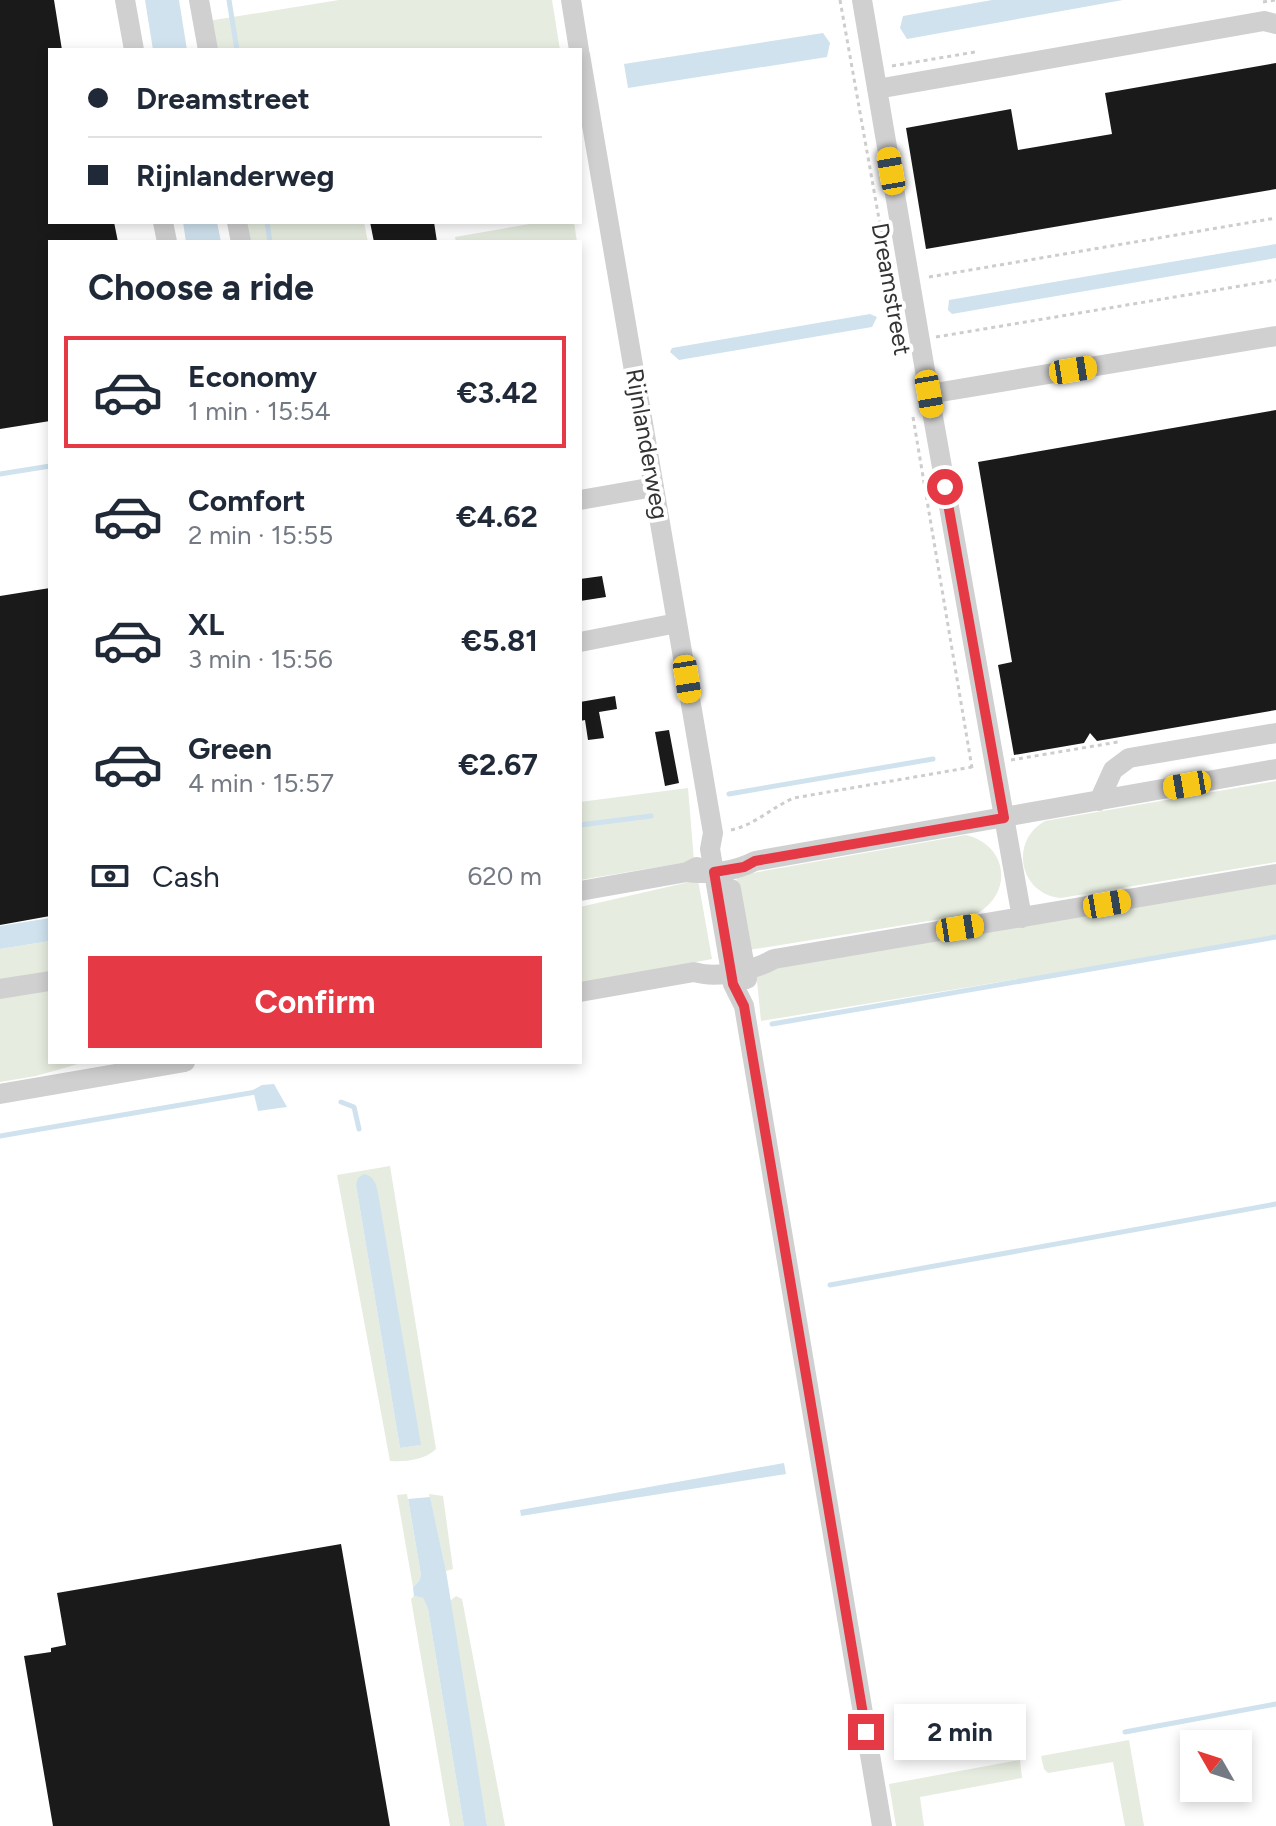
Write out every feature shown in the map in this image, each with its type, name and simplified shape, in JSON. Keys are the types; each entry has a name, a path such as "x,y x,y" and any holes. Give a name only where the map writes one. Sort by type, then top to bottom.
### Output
{"street":[{"path":"125,0 134,48"},
{"path":"199,0 208,48"},
{"name":"Rijnlanderweg","path":"571,0 579,48"},
{"name":"Dreamstreet","path":"862,0 919,339 920,400 1022,918"},
{"path":"877,89 1264,21 1276,24"},
{"name":"Rijnlanderweg","path":"582,65 713,833 723,846 720,866 737,964 747,981 744,1006 882,1826"},
{"path":"920,400 1276,336"},
{"path":"582,500 654,487"},
{"path":"582,642 677,623"},
{"path":"1099,801 1113,770 1129,758 1276,733"},
{"path":"582,891 687,872 702,874 720,866 744,867 755,861 1276,769"},
{"path":"582,992 694,972 704,964 761,966 774,959 1276,874"},
{"path":"0,989 48,981"},
{"path":"0,1094 173,1064"}],"path":[{"name":"Dreamstreet","path":"840,0 893,297"},
{"path":"909,281 1276,218"},
{"path":"919,339 1276,280"},
{"path":"920,400 972,768"}],"shaded area":[{"path":"339,0 552,0 560,48 212,48 208,21"},
{"path":"242,224 364,224 368,240 245,240"},
{"path":"530,224 574,224 577,240 456,240 455,237"},
{"path":"1276,781 1276,862 1061,898 1036,887 1024,866 1026,841 1045,821"},
{"path":"688,788 694,861 582,880 582,802"},
{"path":"966,835 990,848 1001,870 997,893 990,904 978,913 749,950 736,876"},
{"path":"698,880 712,959 582,984 582,907"},
{"path":"1276,882 1276,937 761,1021 756,971"},
{"path":"48,941 48,972 0,980 0,949"},
{"path":"48,989 48,1064 78,1064 0,1082 0,998"},
{"path":"390,1166 436,1449 421,1458 390,1461 337,1175","holes":["356,1185 420,1445 400,1448"]},
{"path":"407,1494 421,1575 413,1587 397,1495"},
{"path":"429,1494 443,1496 453,1569 446,1571"},
{"path":"414,1596 423,1598 428,1609 464,1826 450,1826 411,1599"},
{"path":"456,1596 462,1599 505,1826 487,1826 449,1602"},
{"path":"1129,1740 1144,1826 1125,1826 1113,1762 1048,1773 1044,1769 1041,1756"},
{"path":"1020,1760 1022,1778 920,1797 924,1826 896,1826 889,1784"}],"water":[{"path":"145,0 179,0 187,48 153,48"},
{"path":"992,0 1123,0 907,39 900,28 903,16"},
{"path":"823,33 830,43 827,57 628,88 624,64"},
{"path":"183,224 217,224 221,240 186,240"},
{"path":"1276,244 1276,258 952,314 948,310 949,300"},
{"path":"870,314 877,317 872,327 679,360 670,352 672,348"},
{"path":"48,918 48,941 0,949 0,926"},
{"path":"274,1084 287,1107 258,1111 253,1090"},
{"path":"364,1174 372,1179 378,1193 421,1445 400,1448 356,1185 358,1178"},
{"path":"784,1463 786,1474 521,1516 520,1510"},
{"path":"430,1497 446,1571 487,1826 464,1826 428,1609 423,1598 414,1596 413,1587 421,1575 408,1499"}],"building":[{"path":"0,0 54,0 62,48 48,48 48,224 114,224 118,240 48,240 48,421 0,429"},
{"path":"1276,63 1276,189 926,249 906,128 1011,109 1018,150 1112,134 1105,93"},
{"path":"370,224 434,224 437,240 374,240"},
{"path":"1276,410 1276,710 1097,741 1090,733 1084,743 1014,755 998,665 1012,662 978,462"},
{"path":"602,576 606,597 582,601 582,579"},
{"path":"48,588 48,916 0,925 0,596"},
{"path":"615,696 617,709 599,712 604,738 588,740 585,720 582,721 582,702"},
{"path":"669,730 679,783 665,786 655,732"},
{"path":"341,1544 390,1826 53,1826 24,1656 51,1652 51,1648 66,1645 57,1593"}],"waterway":[{"path":"229,0 237,48"},
{"path":"267,224 270,240"},
{"path":"0,474 48,466"},
{"path":"729,794 933,759"},
{"path":"582,825 651,816"},
{"path":"772,1024 1276,937"},
{"path":"0,1136 256,1092"},
{"path":"341,1102 354,1107 359,1129"},
{"path":"830,1285 1276,1204"},
{"path":"1125,1732 1276,1704"}],"route":[{"path":"866,1732 744,1006 733,984 714,872 744,867 755,861 1004,818 945,487"}]}
